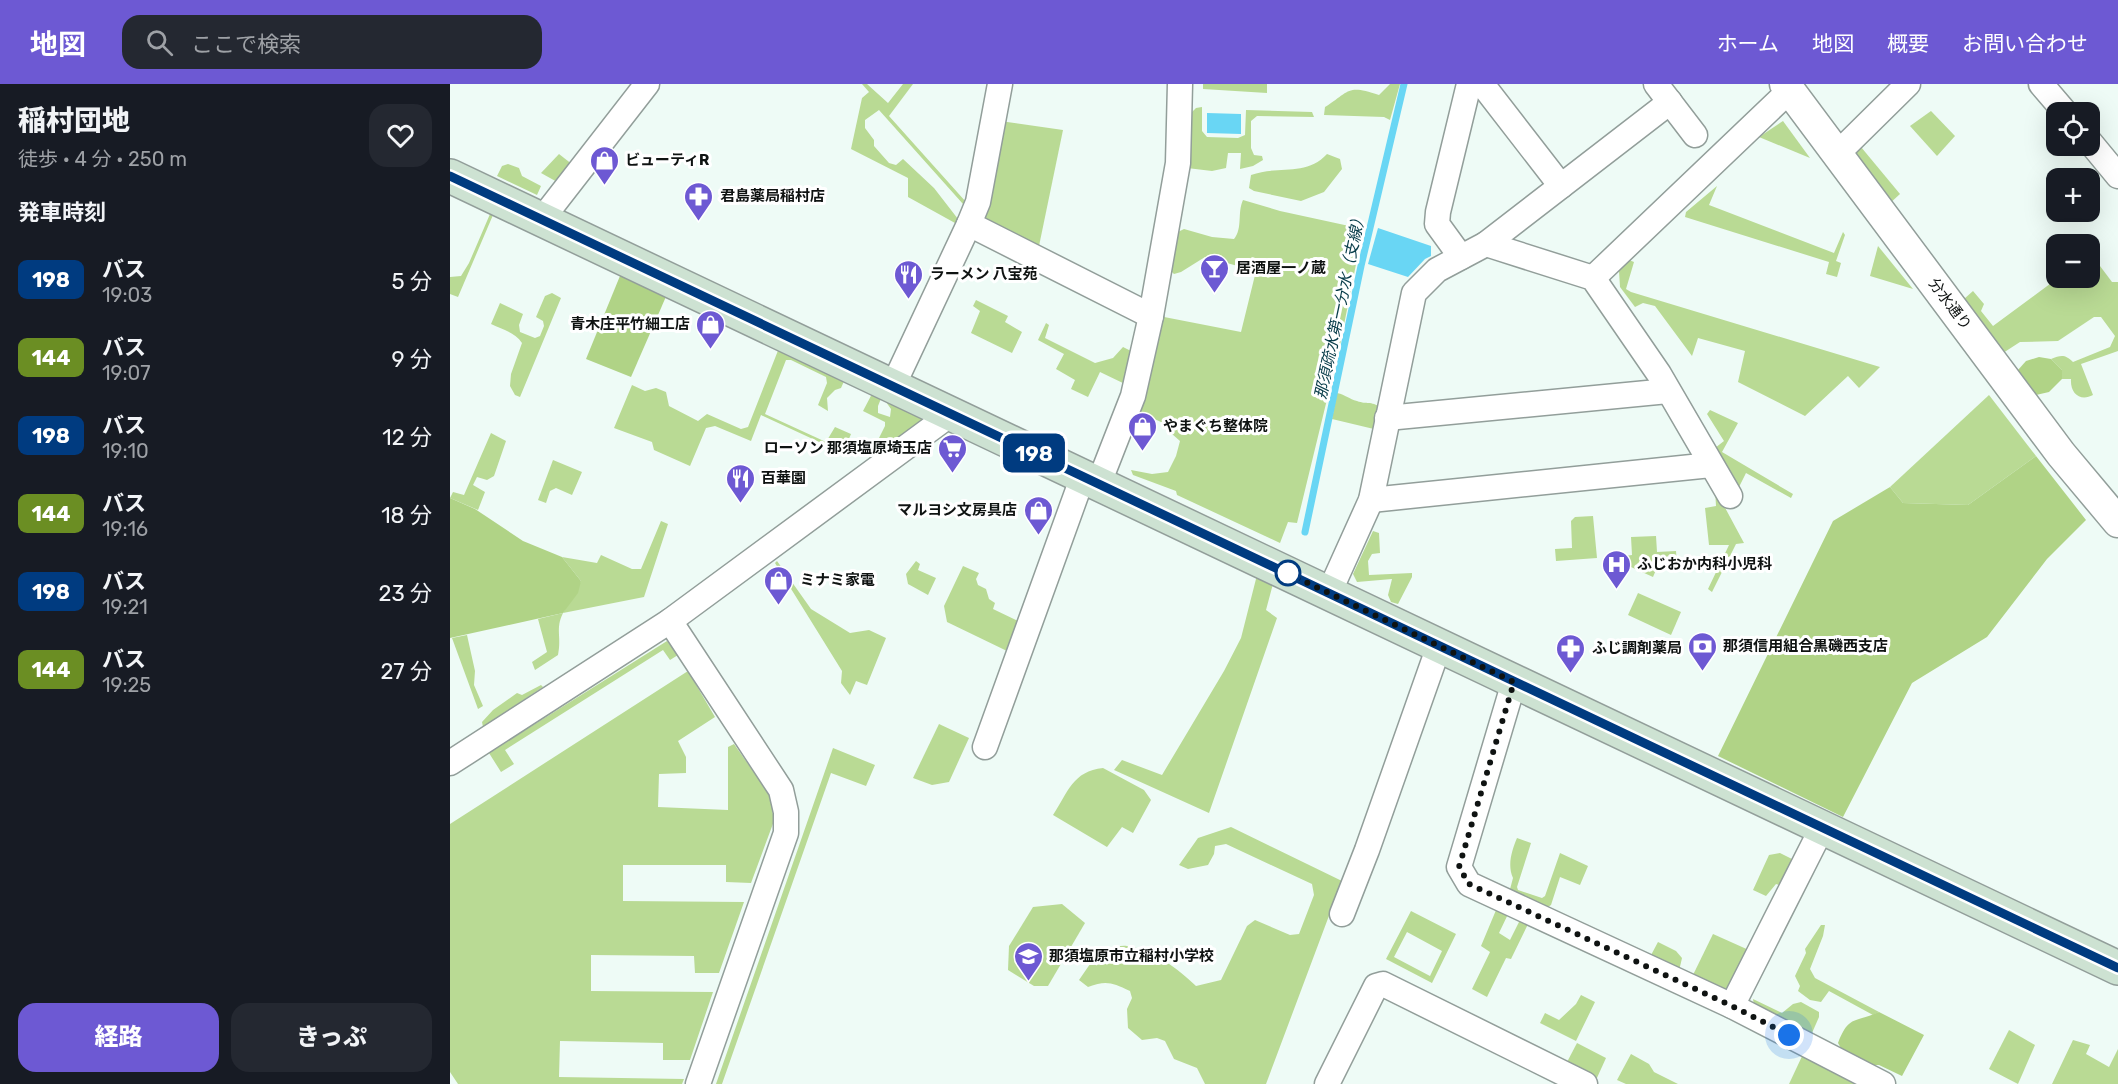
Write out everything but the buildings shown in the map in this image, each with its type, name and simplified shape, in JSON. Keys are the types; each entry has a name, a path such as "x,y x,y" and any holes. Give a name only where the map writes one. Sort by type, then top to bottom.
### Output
{"main road":[{"path":"450,176 2118,968"}],"street":[{"path":"542,219 647,84"},
{"path":"893,386 978,202 1000,84"},
{"path":"984,747 1091,479 1133,396 1151,316 1178,164 1180,84"},
{"path":"1461,257 1437,224 1469,84"},
{"path":"1482,84 1561,186"},
{"path":"1837,154 1908,84"},
{"path":"2041,84 2056,102"},
{"path":"1593,278 1787,87"},
{"name":"分水通り","path":"1787,87 2061,454 2118,522"},
{"path":"1329,592 1371,500 1414,293 1437,270 1485,244 1561,186 1663,93 1695,135"},
{"path":"2100,154 2118,176"},
{"path":"969,224 1151,316"},
{"path":"1485,244 1593,278 1668,391 1730,496"},
{"path":"1387,418 1668,391"},
{"path":"450,763 670,621 951,414"},
{"path":"1371,500 1711,465"},
{"path":"670,621 781,790 786,812 786,833 698,1084"},
{"path":"1342,914 1439,646"},
{"path":"1514,682 1459,867 1469,884 1732,1006 1882,1084"},
{"path":"1732,1006 1822,828"},
{"path":"1327,1084 1376,986 1383,984 1585,1084"}],"green space":[{"path":"862,84 867,84 888,103 903,84 913,84 889,116 966,202 963,204 879,110 865,120 865,128 874,140 874,146 889,163 896,165 903,159 934,188 958,219 955,223 908,197 908,178 851,149 862,98 869,92"},
{"path":"1203,84 1267,84 1267,93 1203,89"},
{"path":"1390,84 1400,84 1390,120 1384,117 1324,115 1325,107 1349,91 1361,90 1379,95"},
{"path":"1202,107 1202,131 1207,137 1238,138 1245,135 1246,110 1312,112 1314,117 1257,116 1251,121 1251,148 1254,155 1262,156 1263,160 1253,166 1240,169 1241,153 1228,153 1226,168 1212,171 1187,168 1190,114 1196,108"},
{"path":"1931,111 1955,136 1937,156 1910,126"},
{"path":"1000,121 1063,130 1039,246 981,219"},
{"path":"1783,121 1810,158 1759,137"},
{"path":"1861,147 1900,194 1889,204 1854,158 1855,152"},
{"path":"559,154 573,165 559,183 541,173"},
{"path":"1327,154 1340,159 1342,169 1324,192 1301,201 1249,188 1251,175 1310,166"},
{"path":"508,164 519,168 522,176 541,186 537,195 497,176 502,166"},
{"path":"1717,186 1709,205 1834,253 1843,232 1845,235 1836,261 1841,263 1837,277 1826,274 1829,262 1685,217 1686,212"},
{"path":"1243,200 1280,211 1363,229 1339,350 1297,523 1288,522 1280,543 1177,495 1176,491 1133,475 1131,470 1152,474 1168,472 1180,441 1172,434 1172,427 1139,412 1159,316 1241,332 1256,271 1205,257 1174,274 1171,271 1176,233 1184,229 1212,237 1234,239 1237,235"},
{"path":"490,214 493,215 458,297 450,294 450,277 461,276"},
{"path":"1878,246 1913,289 1870,276"},
{"path":"1629,260 1634,262 1626,289 1631,292 1880,367 1859,388 1848,376 1805,416 1738,382 1745,351 1698,338 1692,356 1655,306 1643,303 1635,307 1620,287 1619,271"},
{"path":"2100,266 2112,282 2118,282 2118,351 2081,364 2093,395 2088,397 2080,397 2074,392 2071,379 2062,379 2062,370 2051,359 2063,356 2073,362 2110,347 2115,336 2101,317 2094,317 2058,341 2020,342 2003,353 1964,299 1973,291 1984,304 1981,311 1993,326 2046,287 2100,288"},
{"path":"622,271 668,292 631,377 586,359"},
{"path":"552,293 561,298 520,397 515,395 510,386 511,374 522,343 512,334 491,324 500,303 523,314 519,325 520,332 535,338 540,336 544,326 543,321 536,317 545,296"},
{"path":"976,300 1008,316 1005,322 1022,332 1012,353 971,333 980,311 973,306"},
{"path":"1046,323 1049,325 1045,338 1095,363 1113,358 1123,347 1133,352 1127,385 1100,372 1088,397 1071,389 1075,380 1056,369 1064,354 1038,340"},
{"path":"779,348 845,379 841,388 835,390 827,398 828,411 818,405 827,383 826,377 791,360 786,360 765,414 826,442 835,427 851,434 843,453 761,415 751,441 715,426 706,428 690,466 654,450 652,442 614,428 632,385 645,391 656,388 666,392 669,406 698,421 707,414 741,429 748,427"},
{"path":"2039,357 2051,359 2062,370 2062,379 2049,392 2036,395 2024,385 2018,370 2026,361"},
{"path":"873,392 882,396 878,413 890,417 891,409 886,402 887,399 926,420 867,462 885,426 885,422 863,411"},
{"path":"1337,393 1382,408 1378,430 1332,419"},
{"path":"1989,395 2036,456 1968,505 1903,503 1890,487"},
{"path":"1710,410 1738,423 1722,452 1793,494 1791,498 1746,473 1739,487 1715,448 1724,441 1707,414"},
{"path":"491,433 506,441 494,476 487,480 477,477 473,485 485,492 478,510 450,498 453,492 464,495"},
{"path":"2036,456 2086,520 2047,559 1987,637 1912,683 1843,817 1718,756 1833,521 1890,487 1903,503 1968,505"},
{"path":"553,460 582,472 572,495 556,488 550,491 546,503 538,500"},
{"path":"1715,489 1744,543 1736,544 1712,592 1708,589 1729,545 1709,545 1705,508 1716,506"},
{"path":"450,498 475,509 523,541 562,557 581,581 578,593 563,613 450,638"},
{"path":"1593,516 1597,558 1556,561 1555,549 1572,548 1571,521 1575,517"},
{"path":"661,521 668,524 644,597 563,613 581,581 562,557 597,563 601,555 632,569 641,569"},
{"path":"1373,531 1379,533 1380,553 1372,554 1368,561 1369,575 1412,573 1398,604 1391,602 1388,595 1392,579 1357,582 1353,574"},
{"path":"1656,536 1657,552 1676,551 1677,565 1661,558 1653,577 1611,558 1632,555 1631,537"},
{"path":"777,561 811,609 850,633 869,630 886,638 867,685 856,681 850,695 841,683 842,671 775,563"},
{"path":"916,561 920,564 918,570 936,578 928,595 908,584 906,574"},
{"path":"963,566 979,573 976,579 978,585 986,589 989,599 995,603 993,609 1020,622 1007,651 947,622 944,606"},
{"path":"1257,575 1274,580 1266,610 1277,618 1209,813 1114,770 1122,760 1162,775 1241,638"},
{"path":"1638,593 1681,612 1671,635 1628,615"},
{"path":"563,613 559,624 558,655 535,670 532,662 547,652 538,619"},
{"path":"467,635 475,671 474,685 483,706 478,709 452,638"},
{"path":"667,641 678,655 670,660 663,650 505,750 514,764 501,772 489,753"},
{"path":"688,671 715,717 678,741 686,757 686,773 659,774 658,807 728,810 728,747 734,744 770,795 774,821 751,883 726,882 726,865 623,865 623,901 744,902 719,973 695,973 694,956 591,955 591,991 713,992 690,1060 663,1060 663,1043 560,1041 559,1077 684,1079 682,1084 458,1084 450,1072 450,824"},
{"path":"541,685 543,687 483,727 482,722 493,710 517,693 522,695"},
{"path":"939,724 969,738 949,782 932,785 913,778"},
{"path":"833,748 875,765 866,786 831,773 722,1084 716,1084"},
{"path":"1103,768 1144,790 1151,800 1133,833 1122,827 1107,847 1053,815 1078,778 1085,773"},
{"path":"1231,827 1342,881 1266,1084 1205,1084 1197,1068 1174,1059 1165,1041 1157,1038 1142,1040 1128,1028 1127,1009 1132,998 1130,991 1109,983 1088,987 1079,980 1099,951 1127,946 1156,955 1196,986 1221,980 1247,926 1255,920 1290,935 1299,934 1314,895 1312,884 1226,844 1215,846 1214,854 1208,865 1188,869 1179,865 1198,838"},
{"path":"1517,838 1531,843 1518,890 1542,898 1545,896 1560,853 1588,866 1580,885 1560,877 1551,905 1545,909 1509,893 1513,878 1510,868 1511,858"},
{"path":"1780,853 1792,859 1795,864 1785,887 1776,884 1766,896 1753,890 1769,855"},
{"path":"1499,903 1510,910 1499,933 1510,940 1522,916 1530,920 1511,959 1506,958 1487,997 1472,989 1490,952 1481,946"},
{"path":"1062,904 1085,923 1048,986 1034,986 1008,970 1009,946 1033,907"},
{"path":"1411,911 1456,934 1432,983 1386,959","holes":["1407,932 1442,951 1430,976 1394,957"]},
{"path":"1821,925 1825,925 1823,936 1810,969 1815,978 1879,1012 1873,1015 1829,991 1821,1002 1810,1000 1798,991 1800,986 1795,976 1806,953 1805,949"},
{"path":"1713,934 1751,951 1732,990 1723,992 1692,977"},
{"path":"1658,942 1676,951 1682,958 1679,971 1650,957"},
{"path":"1581,995 1595,1002 1576,1041 1540,1023 1545,1013 1559,1020 1576,1004"},
{"path":"1753,999 1782,1013 1793,1004 1801,1002 1819,1012 1819,1017 1812,1033 1804,1033 1754,1006"},
{"path":"1879,1012 1924,1035 1902,1076 1879,1065 1868,1065 1847,1059 1838,1043 1849,1024"},
{"path":"2009,1030 2035,1045 2018,1084 1989,1069"},
{"path":"2073,1040 2090,1045 2086,1054 2109,1067 2118,1049 2118,1084 2052,1084"},
{"path":"1577,1043 1606,1058 1596,1080 1566,1064"},
{"path":"1804,1052 1869,1084 1789,1084"},
{"path":"1631,1054 1649,1064 1654,1072 1678,1084 1626,1084 1617,1080"}],"water":[{"path":"1207,113 1241,114 1241,134 1207,133"},
{"path":"1378,228 1431,246 1431,256 1425,259 1408,277 1368,264"}],"waterway":[{"name":"那須疏水第一分水（支線）","path":"1305,532 1361,266 1404,84"}],"bus line":[{"name":"198","path":"450,176 2118,968"}],"place":[{"name":"ビューティR","path":"604,186"},
{"name":"君島薬局稲村店","path":"699,222"},
{"name":"居酒屋一ノ蔵","path":"1215,294"},
{"name":"ラーメン 八宝苑","path":"909,300"},
{"name":"青木庄平竹細工店","path":"711,350"},
{"name":"やまぐち整体院","path":"1142,452"},
{"name":"ローソン 那須塩原埼玉店","path":"953,474"},
{"name":"百華園","path":"740,504"},
{"name":"マルヨシ文房具店","path":"1038,536"},
{"name":"ふじおか内科小児科","path":"1616,590"},
{"name":"ミナミ家電","path":"779,606"},
{"name":"那須信用組合黒磯西支店","path":"1702,672"},
{"name":"ふじ調剤薬局","path":"1571,674"},
{"name":"那須塩原市立稲村小学校","path":"1028,982"}],"route":[{"path":"1288,573 1283,571 1514,682 1459,867 1469,884 1732,1006 1789,1035"}]}
